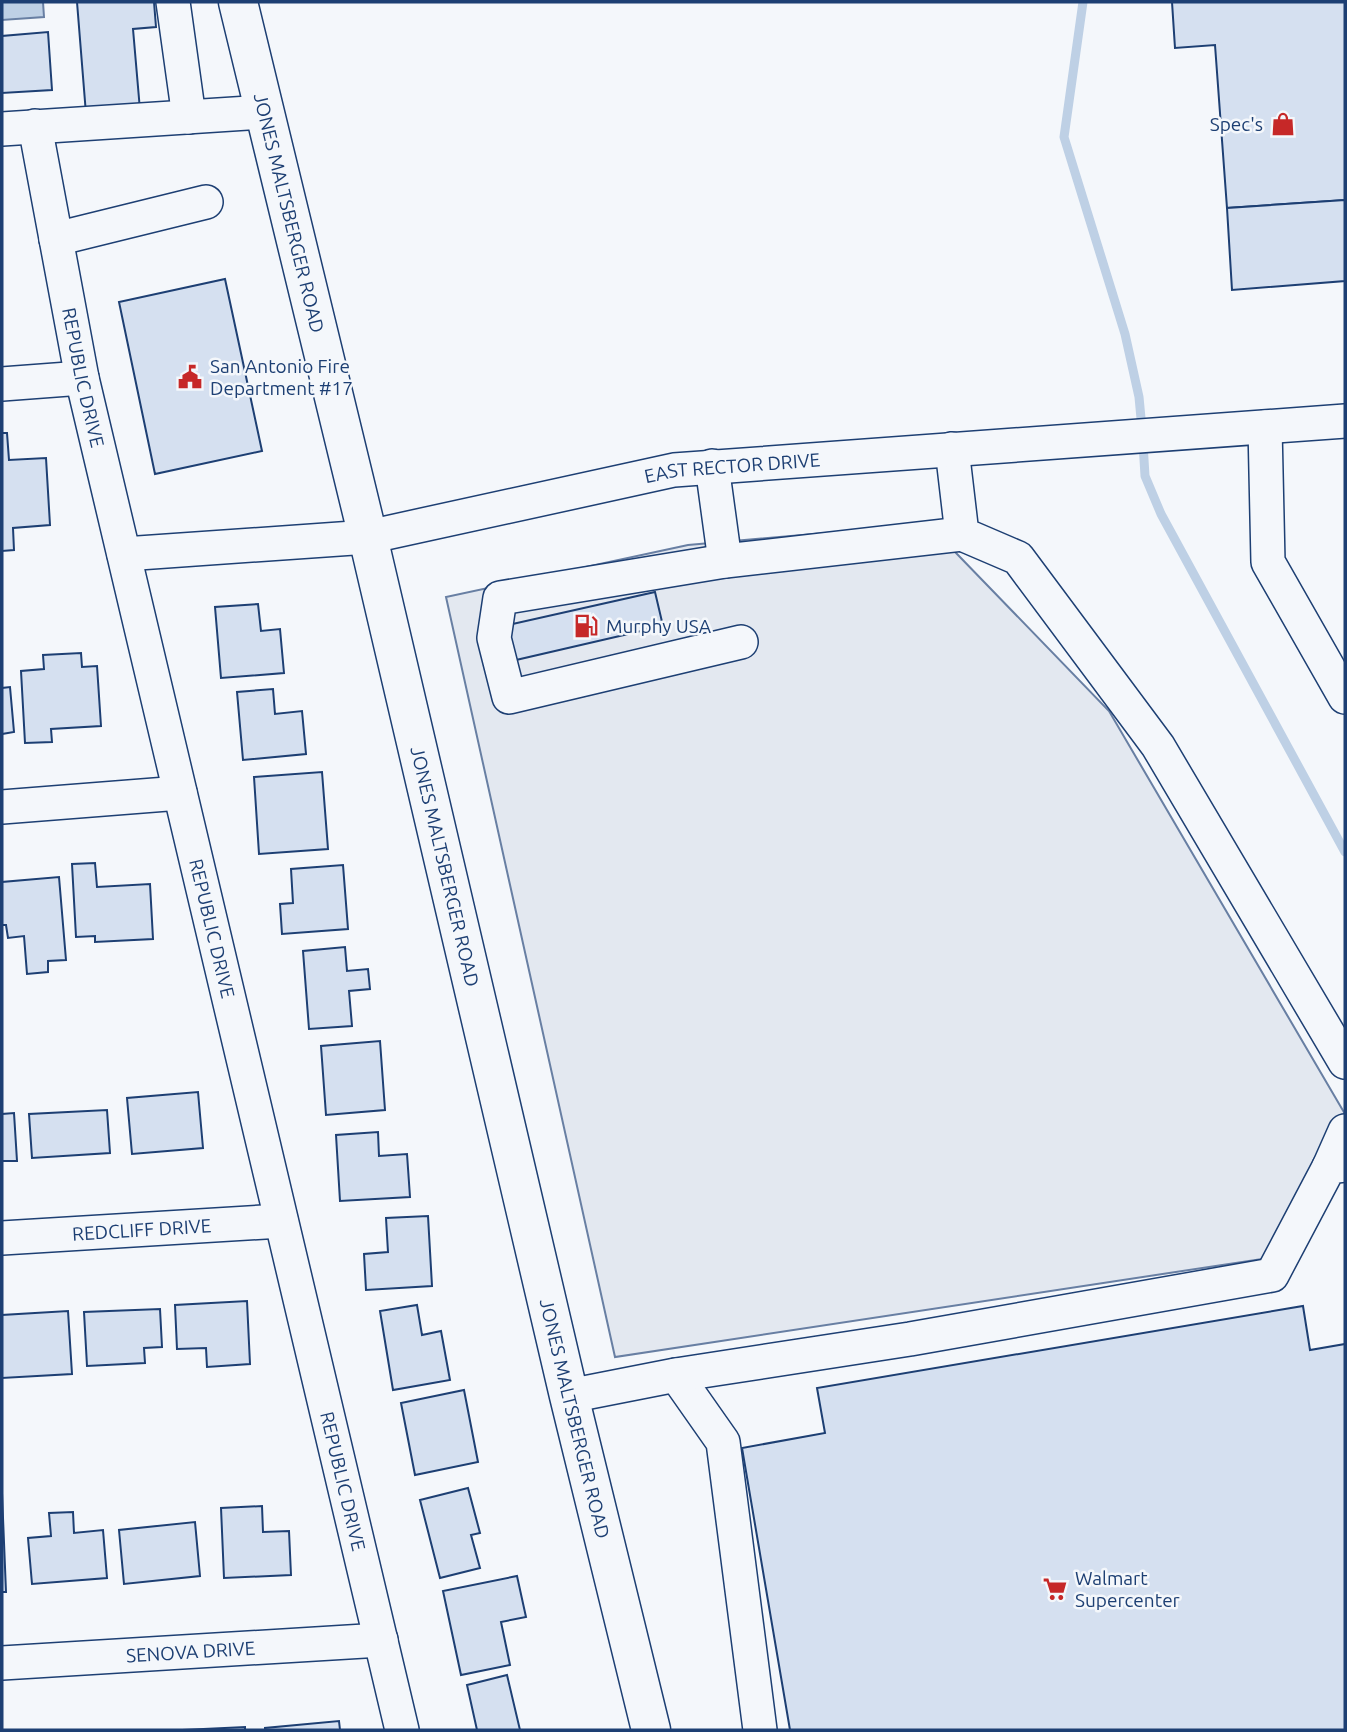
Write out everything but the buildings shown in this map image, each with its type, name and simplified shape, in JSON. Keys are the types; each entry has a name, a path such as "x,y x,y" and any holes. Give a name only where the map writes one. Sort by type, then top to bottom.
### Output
{"main road":[{"name":"JONES MALTSBERGER ROAD","path":"239,2 368,537 569,1396 651,1730"}],"street":[{"path":"173,2 189,117"},
{"path":"2,129 265,112"},
{"name":"REPUBLIC DRIVE","path":"34,126 82,378 402,1730"},
{"path":"56,239 205,202"},
{"path":"2,384 82,378"},
{"name":"EAST RECTOR DRIVE","path":"124,554 368,537 624,480 712,467 1345,421"},
{"path":"1265,427 1268,562 1345,697"},
{"path":"952,449 962,534"},
{"path":"712,467 725,561"},
{"path":"741,642 509,697 494,638 500,598 725,561 962,534 1018,558 1158,746 1345,1062"},
{"path":"2,807 180,793"},
{"path":"569,1396 676,1375 910,1339 1272,1275 1337,1166 1345,1131"},
{"name":"REDCLIFF DRIVE","path":"2,1238 281,1221"},
{"path":"676,1375 723,1442 760,1730"},
{"name":"SENOVA DRIVE","path":"2,1663 381,1640"}],"shaded area":[{"path":"928,524 1109,711 1345,1114 1345,1124 1301,1253 615,1357 446,597 688,545"}],"water":[{"path":"2,2 43,2 44,17 2,20"}],"waterway":[{"path":"1083,2 1064,137 1125,334 1139,397 1142,429"},
{"path":"1143,443 1145,476 1161,514 1345,852"}],"place":[{"name":"Spec's","path":"1283,124"},
{"name":"San Antonio Fire Department #17","path":"190,377"},
{"name":"Murphy USA","path":"586,626"},
{"name":"Walmart Supercenter","path":"1055,1589"}]}
